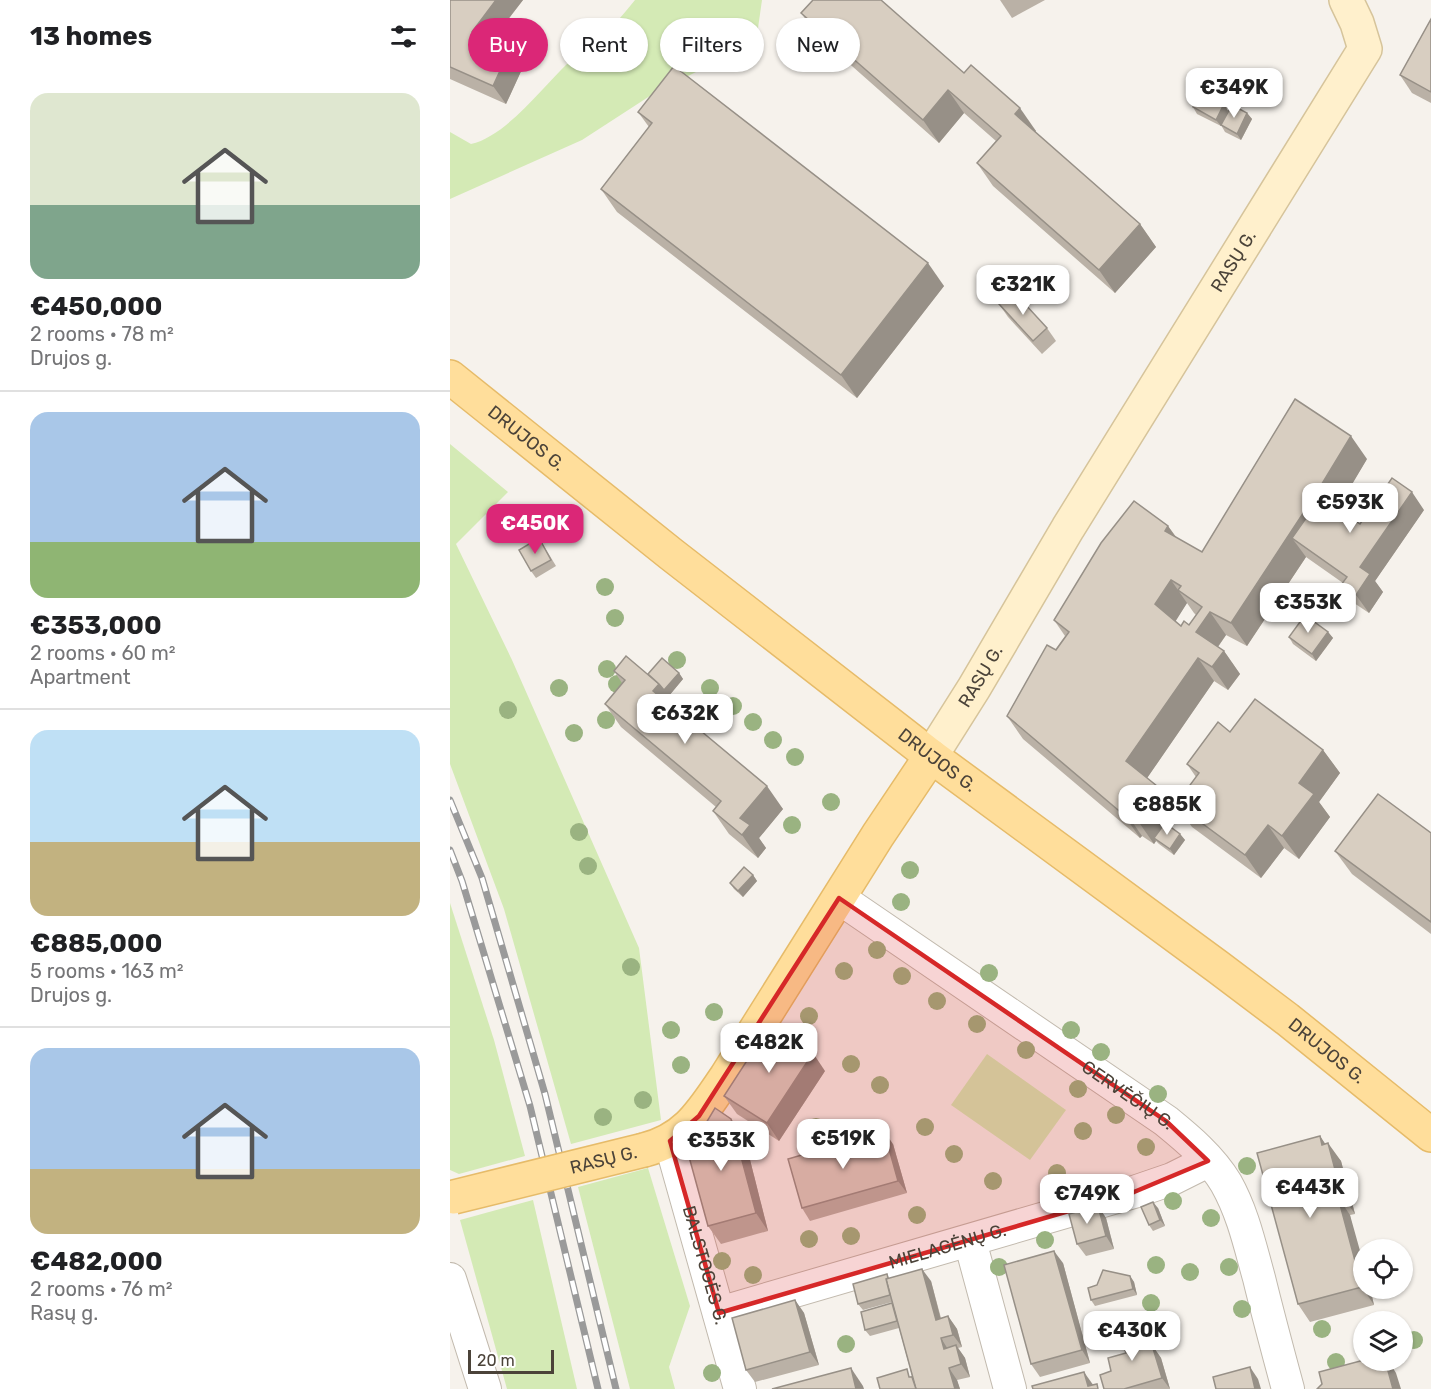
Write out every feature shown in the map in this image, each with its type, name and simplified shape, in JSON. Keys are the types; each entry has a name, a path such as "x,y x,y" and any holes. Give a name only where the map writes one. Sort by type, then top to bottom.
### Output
{"main road":[{"name":"RASŲ G.","path":"452,1198 657,1146 686,1130 699,1116 931,756 1103,472 1365,50 1357,23 1346,0"},
{"name":"DRUJOS G.","path":"450,377 671,554 931,756 1287,1019 1431,1135"}],"street":[{"name":"GERVĖČIŲ G.","path":"839,898 1166,1121 1187,1138 1224,1181 1236,1202 1246,1230 1288,1389"},
{"name":"BALSTOGĖS G.","path":"657,1146 719,1313 740,1389"},
{"name":"MIELAGĖNŲ G.","path":"719,1313 970,1241 1172,1179 1208,1161"},
{"path":"970,1241 1010,1389"},
{"path":"450,1279 485,1389"}],"highlighted area":[{"path":"839,898 1166,1121 1208,1161 1134,1192 719,1313 670,1141 699,1116"}],"green space":[{"path":"635,0 762,0 759,18 660,18 660,72 696,72 656,92 582,140 450,199 450,132 471,144 497,132 523,110 560,72 648,72 648,18 620,18"},
{"path":"450,444 508,492 456,544 512,660 639,948 661,1120 571,1144 504,909 450,764"},
{"path":"450,903 494,1040 525,1156 459,1174 450,1170"},
{"path":"987,1054 1066,1110 1030,1160 951,1105"},
{"path":"648,1168 690,1306 669,1367 675,1389 630,1389 578,1187"},
{"path":"533,1200 577,1389 507,1389 460,1220"}],"building":[{"path":"450,0 496,0 482,18 468,18 468,72 499,72 493,86 450,67"},
{"path":"813,0 881,0 964,73 971,65 1020,108 1015,114 1140,224 1099,270 977,163 1001,136 948,90 923,120 860,65 860,18 807,18 801,13"},
{"path":"1431,19 1431,92 1400,75"},
{"path":"669,72 682,72 928,263 841,375 601,189 652,123 638,112"},
{"path":"1200,92 1224,104 1216,120 1193,107"},
{"path":"1232,105 1247,113 1237,134 1221,125"},
{"path":"1013,291 1047,328 1033,341 999,304"},
{"path":"1295,399 1351,436 1231,623 1210,612 1196,632 1224,651 1212,667 1198,658 1126,761 1162,790 1138,821 1126,813 1124,815 1007,716 1047,645 1056,650 1069,632 1054,620 1101,543 1134,501 1168,526 1165,531 1202,552","holes":["1171,580 1181,586 1178,590 1202,607 1189,625 1184,621 1181,626 1155,604"]},
{"path":"1392,478 1412,492 1360,567 1370,574 1356,595 1341,585 1347,577 1292,538 1321,497 1360,524"},
{"path":"539,538 551,560 531,571 519,550"},
{"path":"1305,615 1328,632 1312,654 1289,637"},
{"path":"626,656 659,684 653,691 767,786 740,818 750,825 742,835 713,811 721,801 605,704 625,680 614,671"},
{"path":"662,658 679,673 664,690 648,674"},
{"path":"1255,699 1323,750 1299,783 1314,794 1282,836 1268,825 1245,855 1176,804 1199,773 1187,764 1218,722 1230,732"},
{"path":"1378,794 1431,833 1431,922 1335,851"},
{"path":"1165,823 1180,834 1170,849 1154,838"},
{"path":"744,867 753,875 738,891 730,883"},
{"path":"770,1025 813,1053 767,1123 724,1096"},
{"path":"715,1108 731,1119 756,1213 708,1226 688,1153"},
{"path":"884,1131 898,1181 802,1208 788,1159"},
{"path":"1320,1136 1322,1145 1328,1143 1342,1196 1338,1197 1353,1253 1353,1289 1298,1304 1257,1153"},
{"path":"1153,1202 1160,1220 1149,1225 1141,1207"},
{"path":"1098,1206 1106,1236 1077,1244 1069,1214"},
{"path":"1054,1251 1082,1350 1031,1364 1004,1265"},
{"path":"922,1269 936,1320 948,1316 953,1335 941,1338 944,1349 956,1345 961,1364 949,1368 955,1389 916,1389 886,1279"},
{"path":"1103,1270 1130,1276 1133,1289 1091,1300 1088,1288 1097,1285"},
{"path":"887,1274 890,1295 858,1304 853,1284"},
{"path":"795,1300 810,1352 746,1370 732,1318"},
{"path":"892,1303 897,1321 865,1330 861,1312"},
{"path":"1140,1324 1147,1347 1152,1345 1162,1378 1124,1389 1104,1389 1100,1375 1111,1371 1108,1358 1126,1353 1119,1330"},
{"path":"1353,1363 1353,1371 1388,1371 1393,1389 1317,1389 1322,1384 1319,1372"},
{"path":"1250,1367 1255,1389 1216,1389 1213,1377"},
{"path":"851,1368 856,1389 772,1389"},
{"path":"907,1369 916,1389 880,1389 877,1378"},
{"path":"1084,1372 1088,1386 1097,1384 1098,1389 1033,1389 1032,1386"}],"railway":[{"path":"450,800 482,878 545,1094 616,1389"},
{"path":"450,850 462,881 530,1106 598,1389"}]}
